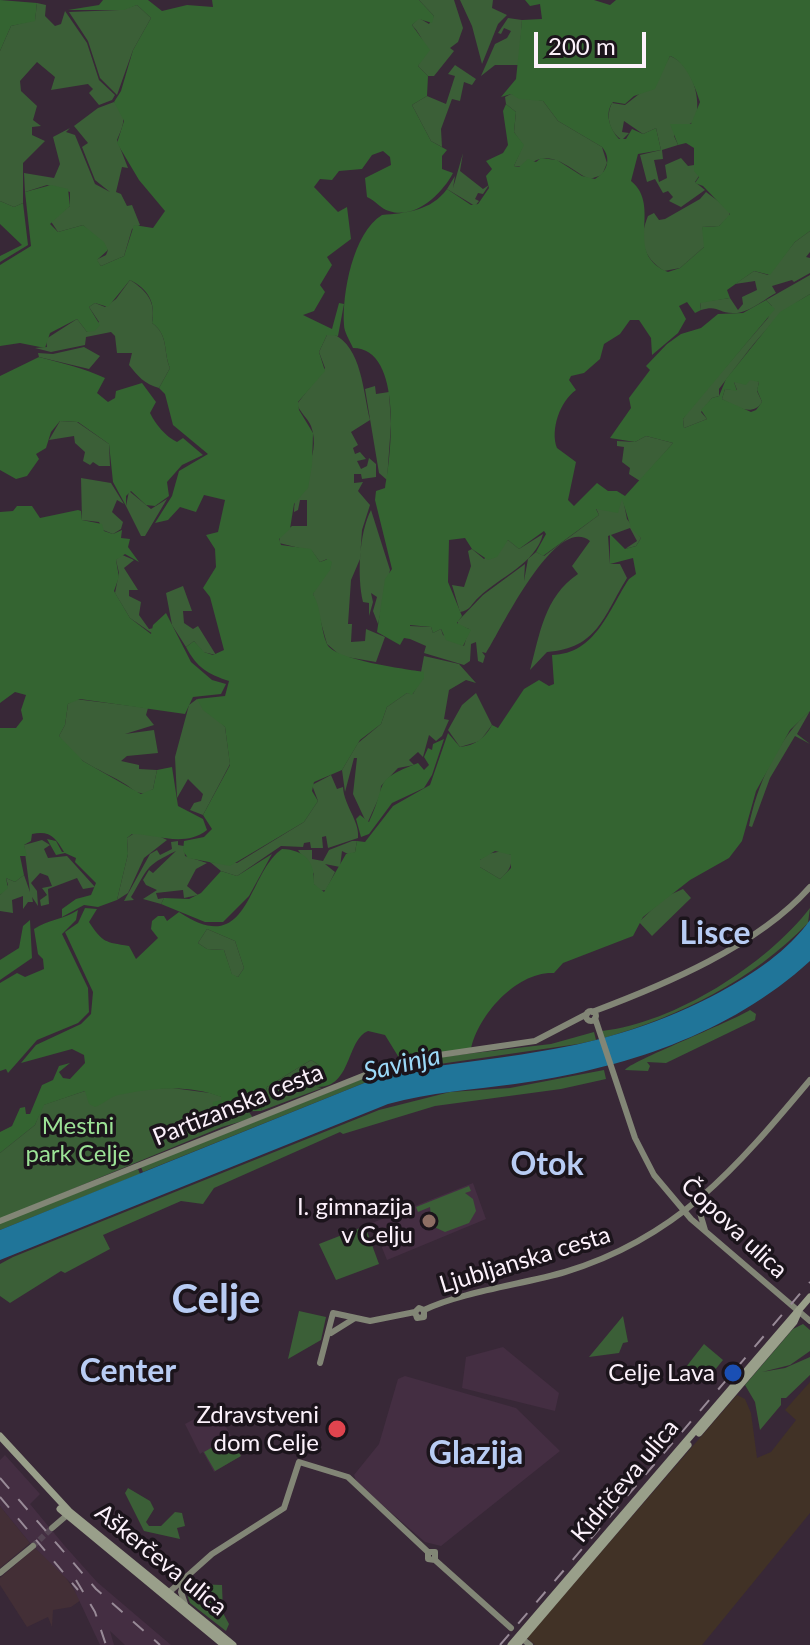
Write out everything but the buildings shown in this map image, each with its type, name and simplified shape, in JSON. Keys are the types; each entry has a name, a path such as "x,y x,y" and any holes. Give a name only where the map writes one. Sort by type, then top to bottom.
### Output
{"main road":[{"path":"798,1311 810,1297"},
{"name":"Kidričeva ulica","path":"524,1644 794,1322 798,1311"},
{"name":"Kidričeva ulica","path":"511,1645 798,1311"},
{"path":"0,1438 68,1514"},
{"path":"0,1438 34,1480 68,1514"},
{"name":"Aškerčeva ulica","path":"68,1514 224,1642"},
{"name":"Aškerčeva ulica","path":"168,1593 185,1604 224,1642"},
{"path":"224,1642 233,1645"}],"street":[{"path":"591,1017 601,1008 665,982 744,940 790,908 810,887"},
{"name":"Partizanska cesta","path":"0,1221 370,1073 439,1055 535,1041 576,1020 591,1017"},
{"name":"Čopova ulica","path":"591,1017 641,1151 658,1180 706,1233 810,1321"},
{"name":"Ljubljanska cesta","path":"329,1336 333,1313 375,1321 415,1312 419,1308 424,1310 596,1261 647,1238 704,1198 740,1162 810,1080"},
{"path":"704,1198 700,1213 706,1233"},
{"path":"320,1363 329,1336 342,1324 356,1318"},
{"path":"168,1593 223,1546 279,1512 288,1502 299,1462 348,1477 428,1552 428,1559 435,1560 511,1628"},
{"path":"52,1528 68,1514"},
{"path":"0,1573 33,1546"},
{"path":"185,1604 182,1586 188,1574"}],"shaded area":[{"name":"I. gimnazija v Celju","path":"473,1183 486,1219 387,1260 372,1223"},
{"path":"503,1347 559,1393 555,1411 462,1388 466,1357"},
{"path":"405,1376 516,1408 560,1451 441,1546 425,1542 357,1483 354,1475 379,1444 398,1379"},
{"path":"810,1382 810,1513 702,1645 535,1645 527,1638 737,1395 745,1399 751,1413 757,1458 771,1452 796,1420 785,1410"},
{"path":"215,1408 242,1455 214,1472 203,1452 200,1454 185,1424"},
{"path":"5,1455 40,1494 30,1504 64,1545 97,1582 171,1645 125,1645 110,1631 114,1645 100,1645 71,1583 30,1543 0,1506 0,1460"},
{"path":"0,1506 30,1543 0,1568"},
{"path":"35,1548 62,1572 81,1600 71,1607 53,1610 52,1627 48,1617 27,1627 0,1585 0,1578"}],"green space":[{"path":"0,0 37,3 35,21 11,26 0,51"},
{"path":"103,0 148,0 162,11 187,5 213,7 212,0 419,0 434,16 432,23 419,19 412,25 430,50 418,66 428,76 427,96 412,105 431,141 447,150 442,156 442,169 453,173 448,181 435,197 418,208 399,213 386,210 367,197 365,178 391,165 390,157 383,151 372,155 362,169 339,171 332,180 320,179 314,187 338,212 347,207 351,239 327,257 332,265 320,285 325,292 314,311 303,315 332,329 339,303 344,304 338,336 327,335 319,352 325,371 298,402 299,410 313,433 312,465 308,488 294,504 290,529 279,539 281,545 311,549 320,562 328,559 332,562 313,594 327,644 332,650 371,663 424,672 424,678 412,695 407,693 387,707 381,724 360,740 342,770 314,782 312,791 318,801 304,822 230,866 188,858 183,851 184,841 204,837 212,829 203,815 230,765 225,727 203,710 197,699 225,696 229,681 204,669 186,647 194,641 204,652 213,655 224,650 210,597 203,588 216,567 215,549 206,535 218,532 225,500 204,495 196,512 180,507 168,520 155,523 172,496 179,471 208,454 173,425 165,394 159,388 170,368 161,333 152,323 153,309 149,297 130,280 108,307 95,303 89,307 100,325 95,331 87,332 77,319 50,333 45,348 20,343 0,346 0,265 31,246 25,192 51,185 68,189 70,206 50,224 58,232 83,225 104,242 108,250 97,260 101,266 124,256 134,225 153,228 165,211 139,180 117,143 124,121 114,102 121,91 133,50 151,18 137,5 124,10 68,10 99,5"},
{"path":"419,0 454,0 463,28 458,42 450,48 454,51 434,76 428,76 418,66 424,45 412,25 419,18 429,24 434,16"},
{"path":"460,0 493,0 492,8 507,15 498,24 482,64 472,26"},
{"path":"525,0 594,0 610,5 616,0 810,0 810,231 795,242 770,275 754,271 727,290 730,298 700,303 701,310 695,313 687,302 679,306 686,319 678,333 652,355 651,338 639,320 630,320 620,334 604,344 600,359 584,373 571,376 569,380 576,390 561,408 555,441 557,448 576,462 568,500 574,506 597,483 608,491 617,491 625,496 673,443 646,436 635,442 610,438 631,408 629,398 650,370 646,366 681,334 701,328 718,314 743,313 766,300 775,309 683,419 684,428 707,419 701,410 712,398 719,396 726,379 780,312 810,294 810,711 790,730 756,791 742,841 729,858 690,880 643,917 633,936 563,963 554,973 540,974 513,987 482,1022 471,1049 401,1061 385,1035 368,1031 361,1036 337,1080 317,1087 319,1065 311,1060 267,1087 261,1111 212,1112 213,1102 221,1100 221,1097 183,1089 118,1095 95,1107 89,1104 85,1091 44,1105 35,1125 0,1153 0,1132 12,1126 20,1108 25,1107 26,1114 30,1114 42,1085 53,1080 59,1066 70,1063 59,1072 63,1078 70,1079 85,1063 84,1055 72,1049 21,1063 36,1045 81,1024 91,1014 93,992 65,932 78,923 85,908 97,909 89,922 101,938 129,946 136,959 158,938 151,929 152,921 158,916 164,916 167,921 179,912 202,924 220,926 233,920 244,908 270,861 282,849 307,858 313,869 314,884 324,892 346,854 355,852 357,841 365,842 393,806 430,785 448,733 460,747 475,743 492,725 498,728 524,689 539,680 549,686 554,684 552,655 567,653 590,638 600,628 629,579 636,574 633,558 610,564 610,534 625,549 636,546 641,538 631,528 622,499 618,513 596,509 599,515 543,556 536,552 546,534 544,531 519,549 508,540 497,557 488,560 472,549 465,538 449,540 448,582 462,616 457,623 471,630 463,646 446,640 441,629 433,633 431,627 410,625 410,639 404,638 400,645 377,632 385,579 392,569 375,500 376,491 385,488 390,453 390,406 387,384 380,366 369,353 353,348 344,325 347,281 357,249 372,224 382,215 409,212 426,206 447,189 471,205 478,204 489,188 486,176 492,169 486,161 503,153 508,145 503,111 506,104 516,112 514,132 524,145 514,166 519,167 528,159 536,162 541,158 557,160 582,176 595,179 607,165 607,156 602,147 558,121 543,101 519,99 511,94 501,97 516,79 522,20 542,19 540,4 530,6","holes":["670,56 681,63 700,102 691,124 670,124 678,145 686,143 694,148 694,171 699,177 695,183 703,186 730,214 719,226 702,227 704,247 680,268 668,272 655,264 647,253 644,204 640,192 631,181 638,154 661,150 656,128 643,134 632,129 626,139 619,139 609,116 613,102 625,104 634,96 655,89","750,380 759,382 757,390 762,402 756,410 751,412 722,399 725,389 737,391 734,382 746,385","495,851 511,855 511,868 500,879 480,867 480,860","207,929 235,941 244,968 238,977 232,974 224,950 207,949 198,943"]},
{"path":"37,3 46,5 45,16 55,26 61,24 65,11 87,43 99,80 115,95 112,100 99,105 89,93 93,89 88,84 51,90 55,77 37,62 20,81 21,91 37,106 33,120 41,126 32,127 32,135 45,141 23,163 23,203 14,207 0,201 0,51 11,26 35,20"},
{"path":"137,5 151,18 133,50 117,95 100,78 88,41 69,12 119,10"},
{"path":"508,18 522,20 519,65 495,65 481,76 495,44 507,38 511,31 504,28 501,34 498,33"},
{"path":"670,56 690,75 696,94 697,113 695,121 686,126 680,124 674,136 678,145 662,150 663,159 654,160 659,182 667,178 665,165 681,158 688,166 694,165 699,176 695,182 705,190 681,207 669,201 673,197 668,191 663,193 655,179 647,182 640,155 661,150 656,128 643,134 624,121 622,132 629,133 622,140 609,119 612,103 625,105 657,80"},
{"path":"455,65 476,79 472,85 464,82 460,101 452,99 441,129 442,147 431,141 412,105 427,96 446,104 455,76 448,74"},
{"path":"511,94 543,101 558,121 602,147 607,163 602,175 590,179 559,161 547,158 514,166 523,145 514,132 516,112 506,104 505,97"},
{"path":"114,102 123,116 117,140 128,168 122,167 116,192 121,194 127,206 132,205 140,225 132,229 124,256 101,266 96,260 106,255 108,250 83,225 58,232 50,220 70,206 70,192 47,185 25,192 24,173 54,178 60,164 53,137 70,128 66,132 75,135 95,184 110,192 95,180 82,147 88,143 74,126 98,108"},
{"path":"463,153 460,171 483,189 489,185 483,194 478,193 475,199 479,201 475,206 447,189 455,176 453,188"},
{"path":"706,192 730,210 729,217 719,226 702,227 707,243 704,247 680,268 664,271 651,260 644,247 643,233 648,216 654,213 659,220 665,219 700,199"},
{"path":"0,201 14,207 23,203 28,245 0,262 0,256 22,245 0,224"},
{"path":"810,231 810,252 806,257 810,258 810,273 794,282 772,286 776,293 744,311 701,310 700,302 730,298 738,310 743,304 742,297 757,290 755,281 735,284 754,271 768,275 795,242"},
{"path":"810,275 810,294 771,325 750,349 719,389 719,396 712,398 701,412 707,419 684,428 683,419 691,407 768,318 772,306 766,300"},
{"path":"130,280 149,297 153,309 152,323 163,338 170,368 159,388 145,382 129,365 132,353 117,353 115,336 111,332 86,337 85,345 51,352 35,348 47,347 46,339 77,319 87,332 99,322 89,307 95,303 105,307 116,299"},
{"path":"333,334 343,340 356,360 370,420 351,432 358,445 353,448 355,454 360,452 366,459 357,461 361,469 367,466 369,458 376,464 376,477 362,479 361,474 354,474 354,483 363,482 358,491 370,505 362,530 360,559 351,580 348,624 352,624 351,642 365,641 366,629 385,637 376,662 341,656 327,644 313,594 327,559 320,562 312,551 279,543 280,536 292,526 307,526 307,500 300,500 298,510 294,512 298,491 311,460 314,438 310,423 297,404 325,368 319,352 327,335"},
{"path":"84,347 100,356 89,369 39,357 38,353 53,354"},
{"path":"39,357 105,378 97,393 108,402 115,398 116,391 142,383 156,402 150,413 161,430 177,442 183,438 203,455 182,465 167,482 169,496 155,506 146,505 131,491 126,496 126,506 113,482 109,444 78,422 60,421 51,432 46,448 36,454 39,459 27,476 16,479 0,470 0,376"},
{"path":"754,379 759,382 757,391 762,402 758,407 744,409 722,399 725,389 737,390 734,382"},
{"path":"375,386 376,394 389,392 391,424 387,480 379,473 365,389"},
{"path":"60,421 77,422 109,444 110,466 99,466 93,462 90,465 83,461 85,452 75,443 74,436 49,440"},
{"path":"646,436 673,443 640,481 629,474 630,468 622,462 624,447 617,446 617,441 635,442"},
{"path":"81,478 111,483 124,504 117,500 112,512 123,522 121,529 113,534 103,530 99,522 82,520"},
{"path":"129,491 151,509 167,499 145,536 141,536 126,506"},
{"path":"620,499 623,499 627,519 641,538 636,546 625,549 637,541 630,528 608,536 610,564 620,564 627,578 597,628 578,644 547,652 530,670 545,617 558,594 578,574 572,566 590,541 576,537 561,544 530,579 486,653 482,652 485,656 483,663 478,661 476,642 471,644 470,661 464,665 424,653 426,646 410,639 410,626 431,627 433,633 441,629 443,635 464,646 469,629 458,625 458,621 483,595 525,564 524,581 528,559 536,552 544,556 599,515 596,508 618,509"},
{"path":"17,506 32,506 40,518 78,510 81,511 82,520 102,524 104,531 113,534 122,530 121,538 130,539 128,547 139,562 125,554 116,560 119,577 114,591 130,618 151,634 153,625 166,613 191,662 212,680 226,684 221,694 193,697 185,714 80,699 68,704 65,725 59,736 83,761 141,794 153,789 157,770 172,767 178,806 203,819 207,830 179,839 132,834 127,838 128,854 117,900 98,907 84,905 62,917 62,909 76,899 91,895 96,883 75,862 76,858 65,853 56,855 47,839 56,841 64,852 55,839 48,834 32,834 31,841 24,845 27,856 20,856 24,875 15,882 6,878 8,888 0,895 0,728 16,728 23,719 21,710 26,695 15,692 0,703 0,512 13,511"},
{"path":"371,510 390,570 378,624 373,611 377,597 371,593 373,602 369,616 369,603 363,602 360,580 360,555"},
{"path":"543,534 525,561 469,608 460,612 452,585 464,587 471,566 468,551 472,549 484,559 508,540 519,549"},
{"path":"120,554 134,560 124,568 138,590 129,590 129,596 141,602 139,615 149,629 154,628 153,634 130,618 115,593 119,573 116,560"},
{"path":"183,586 192,611 183,611 184,623 193,629 198,626 216,655 203,652 194,641 186,647 172,625 166,593"},
{"path":"424,656 459,664 476,683 466,680 449,690 444,719 449,720 442,736 436,741 429,735 423,757 418,752 409,760 414,765 398,768 381,786 367,824 353,794 357,758 354,758 345,792 342,770 358,743 381,724 387,707 407,693 413,694 424,673 421,672"},
{"path":"476,693 492,725 480,741 460,747 448,730 462,705"},
{"path":"75,699 148,708 146,715 154,725 125,734 154,730 158,753 127,756 121,761 139,765 139,769 157,770 153,789 145,794 136,792 84,762 66,746 59,736 65,725 68,704"},
{"path":"197,699 225,727 230,764 203,815 190,810 194,803 201,801 203,794 188,779 177,798 175,757 189,705"},
{"path":"810,711 797,734 810,744 795,736 770,778 752,827 749,826 770,763 788,734"},
{"path":"444,739 432,775 424,788 392,803 369,834 361,837 356,819 360,815 369,822 387,779 418,763 424,770 429,765 424,757 428,748 432,750 433,744"},
{"path":"331,775 337,789 343,787 357,826 358,838 328,848 326,836 322,837 323,848 311,848 310,842 304,843 303,847 281,846 237,876 221,871 210,862 237,863 304,822 318,801 312,785"},
{"path":"133,834 155,834 167,840 144,858 128,893 117,900 128,854 127,838"},
{"path":"42,840 50,845 44,849 48,858 67,856 95,887 83,889 77,878 48,889 49,904 41,906 40,900 47,895 42,888 52,886 48,876 40,873 31,883 37,891 38,906 32,897 33,902 28,902 23,909 23,896 12,900 13,913 0,911 0,895 8,885 6,878 15,882 24,875 30,892 24,845"},
{"path":"178,841 178,845 184,846 185,856 207,863 196,869 187,886 198,895 184,898 183,890 156,893 158,899 164,898 161,904 143,899 157,890 143,880 149,870 153,873 176,851 152,865 131,897 134,900 124,901 150,854 157,850 160,855 172,849 171,842"},
{"path":"357,841 355,852 350,855 342,851 340,867 325,864 335,872 326,890 318,891 314,874 298,850 312,850 312,859 323,861 329,850"},
{"path":"503,851 511,855 511,862 500,879 480,867 480,860 487,854"},
{"path":"272,854 249,896 223,922 205,922 161,904 164,898 189,899 201,893 221,871 237,876"},
{"path":"683,889 691,898 652,936 639,922 665,897"},
{"path":"810,908 808,923 763,963 739,979 661,1019 604,1038 602,1031 659,1016 716,988 769,950"},
{"path":"78,910 76,920 62,934 88,988 89,1012 78,1023 37,1040 8,1073 6,1069 0,1071 0,983 17,973 25,977 44,969 34,929"},
{"path":"30,920 32,958 0,980 0,960 19,948 23,926"},
{"path":"207,929 235,941 244,968 238,977 232,975 224,950 207,949 198,943"},
{"path":"750,1010 756,1014 755,1020 666,1063 647,1062 650,1066 648,1071 625,1070 644,1059"},
{"path":"594,1032 596,1040 578,1044 419,1067 379,1077 143,1172 141,1167 377,1073 440,1057 551,1044"},
{"path":"311,1060 319,1065 317,1087 322,1088 261,1111 267,1087"},
{"path":"604,1070 606,1079 561,1089 435,1106 343,1134 340,1132 214,1188 203,1204 181,1201 103,1235 110,1249 65,1273 61,1271 10,1303 0,1296 0,1264 13,1257 379,1110 450,1092 510,1088"},
{"name":"Mestni park Celje","path":"172,1088 210,1093 244,1104 253,1118 222,1127 0,1219 0,1153 35,1125 43,1105 85,1091"},
{"path":"138,1169 140,1174 0,1230 0,1223"},
{"path":"469,1186 471,1191 465,1193 473,1199 476,1211 469,1223 445,1232 432,1226 430,1207 418,1212 416,1207"},
{"path":"365,1226 379,1264 336,1280 319,1244"},
{"path":"299,1311 326,1317 321,1340 288,1359"},
{"path":"623,1316 628,1342 623,1343 619,1353 589,1357"},
{"path":"803,1324 810,1330 810,1351 790,1365 762,1372 785,1368 810,1357 810,1375 786,1398 781,1398 781,1405 760,1430 755,1402 745,1385 793,1329"},
{"path":"704,1344 723,1360 705,1382 686,1367"},
{"path":"230,1437 241,1456 215,1471 204,1452"},
{"path":"128,1488 150,1501 154,1509 146,1522 149,1526 161,1526 175,1512 182,1513 185,1526 177,1528 180,1539 144,1531 125,1493"},
{"path":"192,1577 195,1584 222,1585 223,1613 229,1624 226,1631 190,1603 185,1588"}],"water":[{"path":"810,920 810,961 745,1009 672,1045 595,1069 388,1104 0,1260 0,1230 379,1077 565,1047 634,1029 677,1012 720,992 757,969 781,952"}],"tunnel":[{"path":"33,1546 52,1528"}],"railway":[{"path":"500,1645 810,1282"},
{"path":"0,1478 96,1589 160,1645"},
{"path":"0,1497 78,1590"},
{"path":"76,1580 95,1612 106,1645"}],"place":[{"name":"I. gimnazija v Celju","path":"429,1221"},
{"name":"Celje Lava","path":"733,1373"},
{"name":"Zdravstveni dom Celje","path":"337,1429"}],"district":[{"name":"Lisce","path":"715,934"},
{"name":"Otok","path":"547,1165"},
{"name":"Celje","path":"216,1300"},
{"name":"Center","path":"128,1372"},
{"name":"Glazija","path":"476,1454"}],"water label":[{"name":"Savinja","path":"402,1064"}]}
